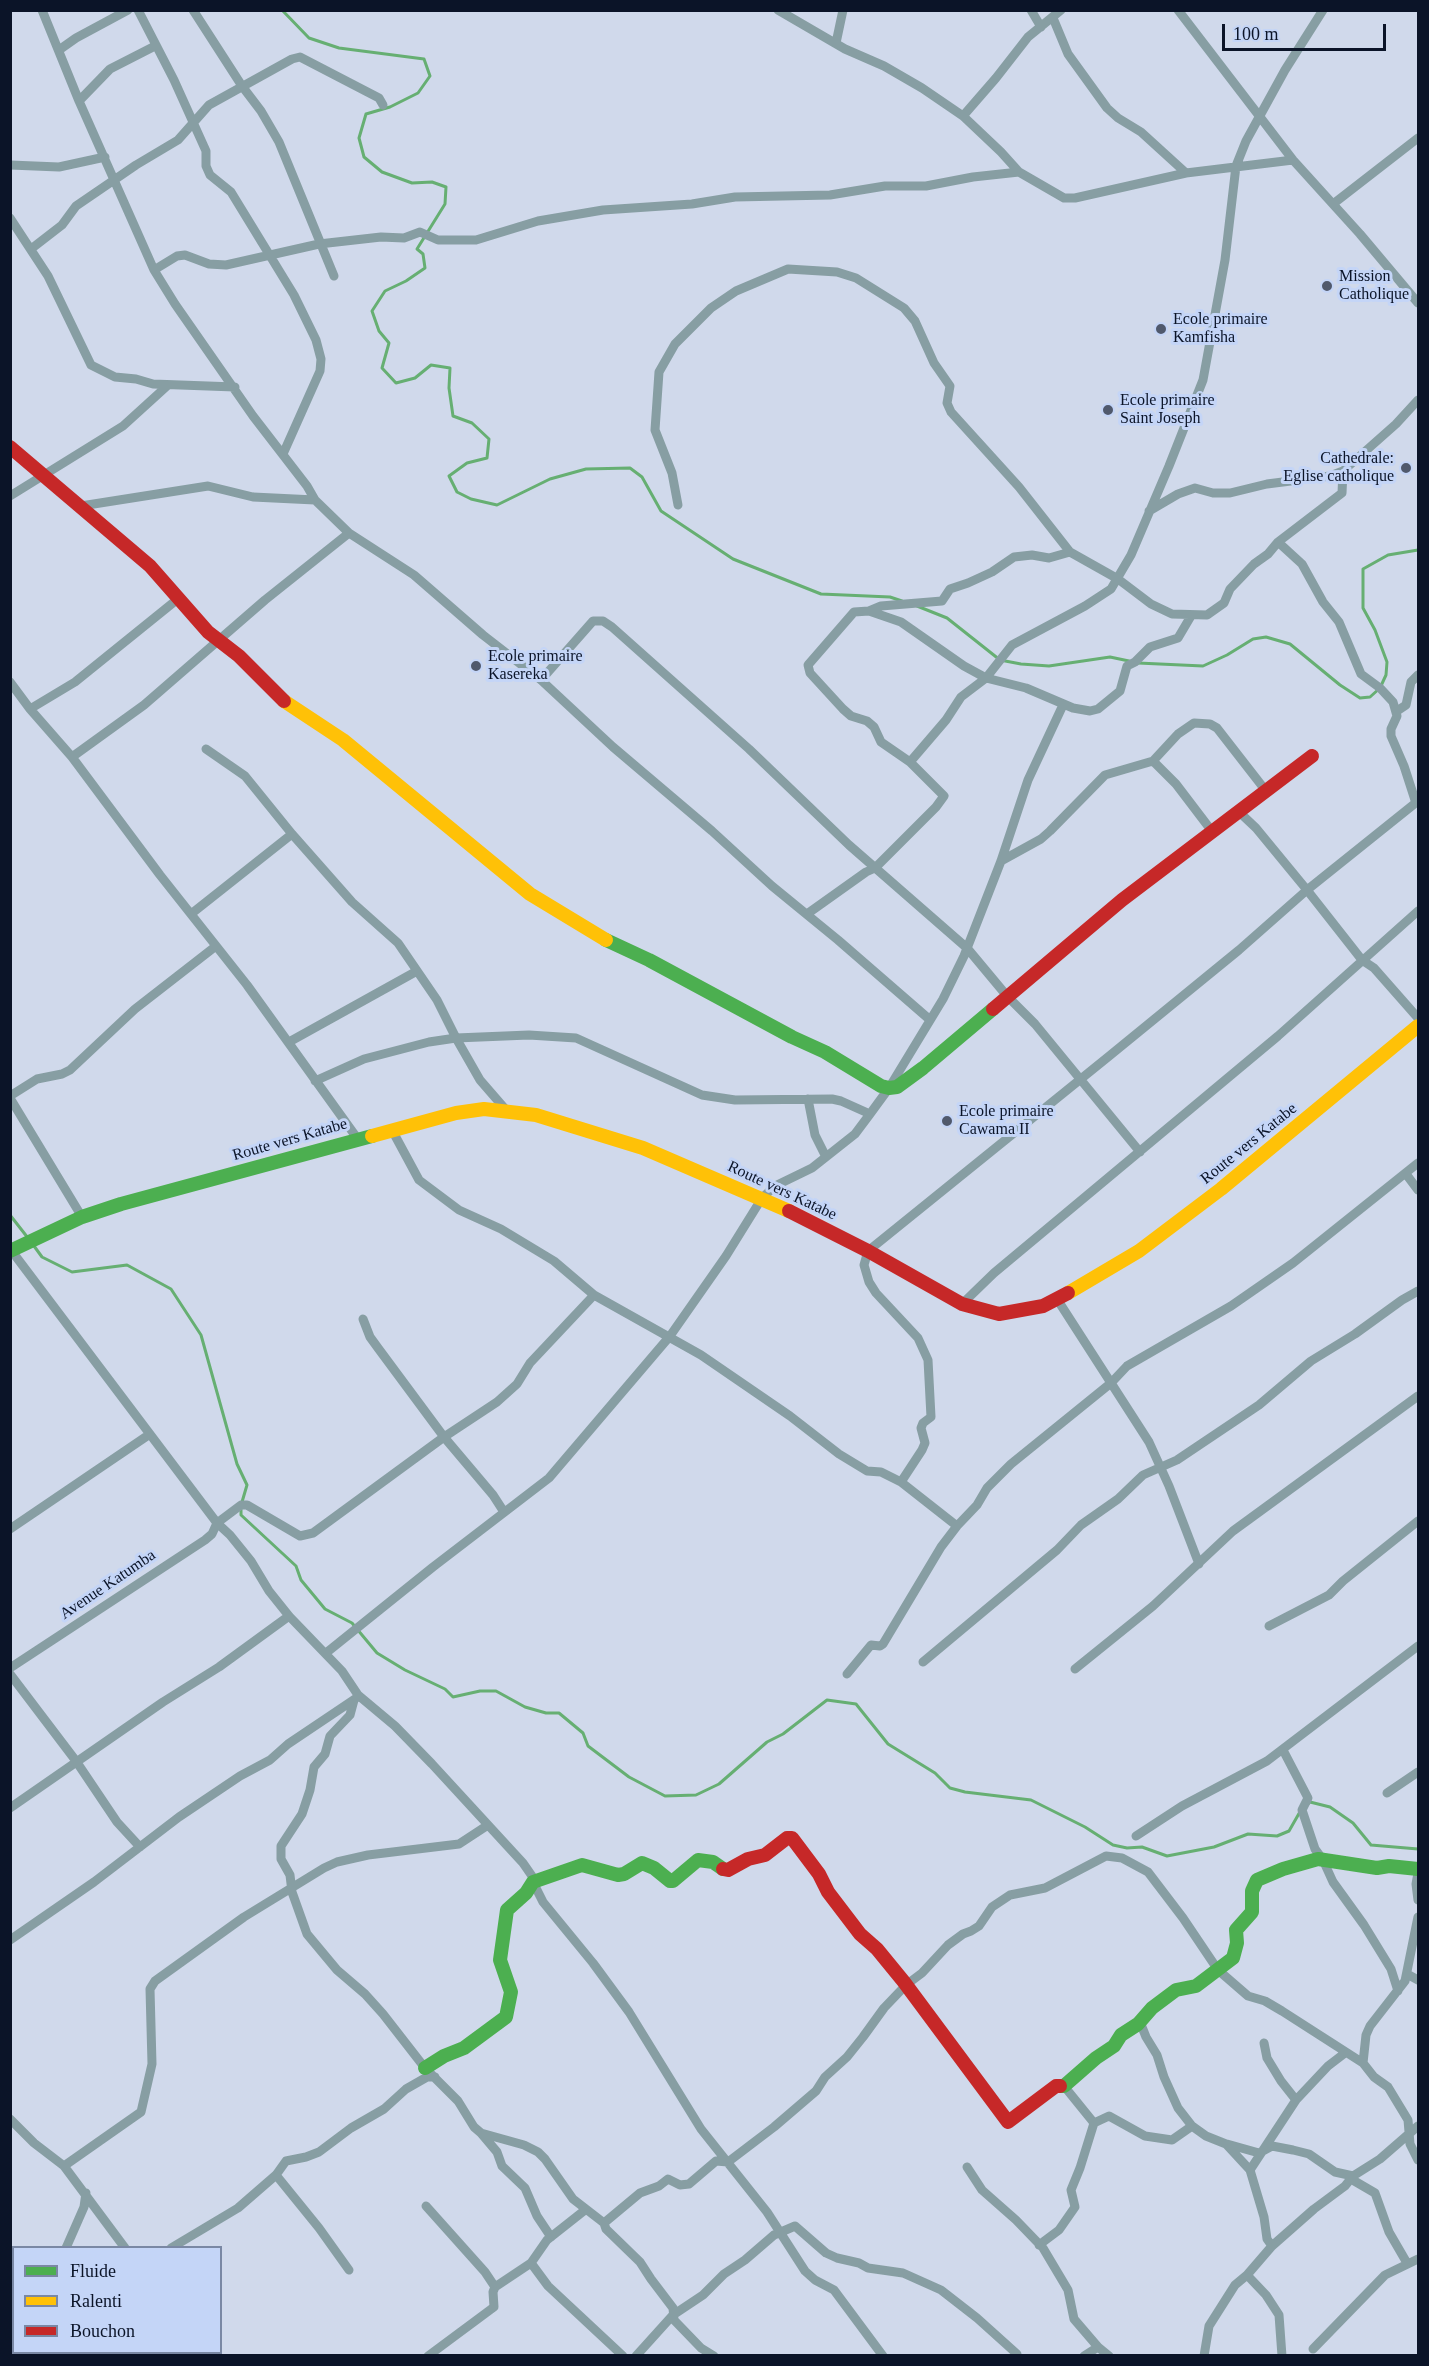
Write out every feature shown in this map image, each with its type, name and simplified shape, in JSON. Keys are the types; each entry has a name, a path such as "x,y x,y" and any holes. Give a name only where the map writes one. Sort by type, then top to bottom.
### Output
{"street":[{"path":"42,10 153,270 253,416 307,486 315,501 348,533 414,575 483,635 541,680 613,747 712,831 772,886 929,1019"},
{"path":"59,50 76,38 128,10"},
{"path":"138,10 174,80 206,151 206,166 210,175 231,192 294,295 316,340 321,359 320,371 283,454"},
{"path":"193,10 261,111 279,142 334,276"},
{"path":"778,10 858,56 903,76 963,116 1019,172 1064,198 1075,198 1186,173 1293,160"},
{"path":"836,43 843,10"},
{"path":"1031,10 1041,27"},
{"path":"963,116 1028,37 1060,10"},
{"path":"1178,10 1293,160 1419,303"},
{"path":"910,762 946,720 961,697 986,678 1012,645 1084,606 1111,589 1118,579 1131,555 1203,380 1225,260 1236,166 1246,141 1285,70 1323,10"},
{"path":"1053,18 1068,54 1107,108 1118,118 1141,132 1186,173"},
{"path":"79,101 110,69 155,46"},
{"path":"32,249 62,225 76,206 178,140 209,105 292,59 300,57 380,98 383,105"},
{"path":"1333,204 1419,138"},
{"path":"10,165 59,167 105,157"},
{"path":"153,270 177,256 185,255 210,264 225,265 319,244 381,237 404,238 420,232 438,240 476,240 538,221 603,210 692,204 735,197 830,195 885,186 926,186 973,177 1019,172"},
{"path":"10,218 14,231 32,249 48,276 91,364 115,377 167,386 235,387"},
{"path":"678,505 672,472 655,430 659,372 675,345 711,308 736,291 788,269 830,271 856,278 897,302 912,316 934,363 950,386 947,404 951,412 1019,487 1070,552 1118,579 1158,608 1172,614 1191,616 1210,614 1224,603 1227,593 1235,582 1268,555 1278,543 1342,493 1343,471"},
{"path":"10,496 123,426 167,386"},
{"path":"1149,511 1178,494 1195,488 1213,493 1230,493 1267,484 1330,476 1343,471 1396,424 1419,400"},
{"path":"10,447 150,566 217,641 238,656 285,702 343,740 360,757 461,835 530,894 601,938 649,960 825,1052 880,1086 889,1088 897,1086 923,1068 1122,900 1211,830 1312,756"},
{"path":"81,506 208,486 253,497 315,501"},
{"path":"72,757 144,705 281,586 348,533"},
{"path":"901,1482 922,1450 925,1443 921,1428 923,1423 931,1417 928,1360 918,1338 876,1293 869,1282 864,1264 868,1251 1239,950 1307,890 1417,802 1391,736 1397,711 1380,688 1361,674 1339,621 1323,602 1302,564 1278,543"},
{"path":"807,914 875,868 943,798 941,791 910,762 881,742 874,727 867,721 851,716 843,709 807,668 854,612 869,611 881,606 942,601 950,589 992,572 1014,557 1032,555 1048,558 1070,552"},
{"path":"30,709 82,676 179,597"},
{"path":"869,611 901,622 964,666 986,678 1026,688 1063,705 1090,711 1104,705 1120,691 1127,666 1135,662 1150,647 1178,638 1191,616"},
{"path":"541,680 593,621 607,622 748,749 834,832 925,914 967,948 1007,996 1035,1024 1140,1152"},
{"path":"1397,711 1406,705 1411,682 1419,675"},
{"path":"10,682 72,757 216,946 289,1042 357,1138"},
{"path":"326,1653 549,1478 566,1461 670,1336 726,1256 762,1198 775,1186 812,1168 855,1134 889,1088 943,999 967,948 1001,861 1032,771 1063,705"},
{"path":"1001,861 1050,831 1105,775 1153,761 1178,734 1194,723 1210,724 1217,728 1266,791"},
{"path":"206,749 245,776 352,902 398,943 437,1000 480,1080 506,1110"},
{"path":"1153,761 1176,784 1211,830"},
{"path":"1238,810 1256,828 1362,960 1374,969 1419,1018"},
{"path":"191,914 292,834"},
{"path":"962,1304 994,1273 1278,1036 1419,911"},
{"path":"82,1217 10,1097 37,1079 70,1070 135,1009 216,946"},
{"path":"289,1042 417,971"},
{"name":"Route vers Katabe","path":"14,1249 82,1217 131,1201 357,1138 484,1108 536,1115 643,1148 762,1198 868,1251 962,1304 999,1314 1033,1309 1096,1278 1184,1218 1419,1026"},
{"path":"315,1081 364,1059 429,1042 456,1038 529,1035 576,1038 702,1095 735,1100 841,1101 870,1114"},
{"path":"808,1099 815,1135 826,1157"},
{"path":"392,1130 419,1180 459,1210 501,1229 554,1261 594,1295 670,1336 790,1416 838,1454 867,1471 881,1472 901,1482 957,1526"},
{"path":"847,1674 871,1646 879,1646 884,1642 941,1547 977,1505 987,1488 1011,1464 1111,1383 1124,1369 1143,1355 1166,1345 1198,1326 1293,1263 1419,1163"},
{"path":"1406,1174 1419,1190"},
{"path":"14,1249 217,1523 251,1561 269,1591 289,1616 326,1653 356,1697 405,1736 523,1863 532,1875 543,1902 593,1963 629,2012 701,2129 728,2162 805,2271 815,2280 834,2290 883,2355"},
{"path":"923,1662 1057,1550 1081,1525 1110,1506 1143,1475 1177,1460 1259,1405 1311,1361 1419,1291"},
{"path":"444,1437 492,1407 511,1390 530,1363 594,1295"},
{"path":"1057,1299 1149,1442 1158,1467 1169,1486 1199,1564"},
{"path":"363,1319 370,1337 444,1437 493,1495 504,1512"},
{"path":"1075,1670 1153,1606 1233,1531 1419,1396"},
{"path":"10,1529 150,1434"},
{"name":"Avenue Katumba","path":"10,1668 205,1540 212,1534 217,1523 241,1505 247,1505 300,1536 313,1533 444,1437"},
{"path":"1269,1626 1329,1595 1359,1568 1419,1521"},
{"path":"10,1808 76,1761 219,1667 289,1616"},
{"path":"1136,1836 1182,1806 1268,1761 1419,1646"},
{"path":"10,1674 76,1761 117,1822 140,1847"},
{"path":"10,1940 140,1847 179,1816 240,1776 270,1760 288,1744 356,1697"},
{"path":"356,1697 350,1715 330,1736 326,1754 314,1767 310,1790 302,1814 281,1846 281,1859 290,1875 291,1886 307,1934 337,1970 383,2014 430,2073 458,2101 467,2118 497,2152 502,2166 525,2188 537,2216 551,2237"},
{"path":"1283,1750 1308,1798 1302,1810 1315,1849 1333,1882 1364,1925 1391,1969 1398,1991"},
{"path":"1387,1793 1419,1772"},
{"path":"64,2166 141,2112 152,2059 150,2026 152,1985 244,1917 291,1886 299,1884 324,1868 337,1862 397,1850 459,1844 488,1825"},
{"path":"173,2246 238,2208 276,2175 286,2161 320,2152 351,2128 384,2109 406,2089 428,2077 444,2056 464,2048 506,2017 511,1992 500,1960 505,1915 508,1908 529,1890 533,1882 582,1865 618,1875 642,1863 673,1881 698,1860 713,1862 720,1869 728,1870 748,1858 765,1855 790,1837 812,1863 828,1892 860,1934 881,1953 1008,2122 1056,2086 1065,2086 1096,2058 1114,2046 1122,2035 1140,2022 1152,2008 1176,1990 1192,1987 1233,1958 1237,1943 1236,1930 1252,1912 1252,1891 1257,1880 1283,1869 1323,1860 1377,1868 1389,1866 1419,1871 1416,1884 1419,1900"},
{"path":"604,2223 633,2197 659,2186 668,2179 680,2185 689,2184 716,2162 728,2162 774,2127 816,2091 825,2077 863,2037 884,2008 906,1985 922,1973 948,1945 963,1934 976,1929 985,1920 992,1906 1022,1891 1033,1892 1045,1888 1106,1856 1122,1858 1148,1872 1184,1918 1218,1970 1248,1996 1275,2006 1363,2064 1396,2097 1409,2122 1410,2144 1419,2160"},
{"path":"1363,2064 1366,2035 1370,2025 1398,1991 1407,1974 1419,1917"},
{"path":"1407,1974 1419,1980"},
{"path":"1140,2022 1157,2055 1177,2107 1192,2126 1206,2136 1259,2153 1272,2146 1309,2154 1335,2172 1352,2178 1375,2193 1389,2232 1407,2263"},
{"path":"1264,2043 1267,2058 1296,2100"},
{"path":"1250,2170 1259,2153 1296,2100 1328,2066 1345,2053"},
{"path":"1065,2086 1094,2122"},
{"path":"1094,2122 1109,2116 1145,2136 1172,2140 1192,2126"},
{"path":"10,2119 34,2143 64,2166 124,2246"},
{"path":"1040,2245 1059,2230 1075,2207 1071,2190 1094,2122"},
{"path":"1204,2355 1210,2324 1232,2289 1272,2246 1352,2178 1380,2159 1419,2126"},
{"path":"482,2133 509,2139 538,2151 573,2199 604,2223 606,2229 644,2266 673,2308 674,2320 700,2348 714,2355"},
{"path":"1226,2144 1250,2170 1264,2217 1267,2239 1272,2246"},
{"path":"967,2167 982,2190 1040,2245 1068,2290 1074,2319 1098,2347 1109,2355"},
{"path":"276,2175 319,2228 349,2270"},
{"path":"66,2246 84,2207 86,2193"},
{"path":"426,2206 485,2272 495,2287"},
{"path":"428,2355 494,2307 495,2287 531,2263 541,2247 551,2237 585,2210"},
{"path":"636,2355 673,2315 703,2295 724,2274 745,2260 774,2235 797,2226 826,2253 837,2258 859,2263 868,2268 884,2268 903,2273 929,2284 977,2319 1017,2354"},
{"path":"1313,2349 1385,2275 1419,2259"},
{"path":"531,2263 548,2286 622,2355"},
{"path":"1247,2275 1266,2295 1279,2315 1282,2355"},
{"path":"1084,2355 1098,2347"}],"waterway":[{"path":"282,10 309,38 339,48 424,59 430,76 418,93 390,107 366,114 359,138 364,157 382,172 412,183 432,182 446,187 445,204 417,249 423,254 425,268 385,291 372,311 379,331 389,343 382,368 396,383 415,378 431,365 450,368 449,388 453,416 472,423 489,439 487,458 467,463 449,476 457,492 471,499 497,505 550,479 586,469 630,468 642,477 661,511 733,559 821,594 890,597 902,601"},
{"path":"1138,663 1203,666 1253,639 1266,637 1290,644 1340,685 1360,698 1370,697 1380,688 1386,675 1387,662 1375,630 1363,608 1363,569 1388,555 1418,550"},
{"path":"917,606 947,618 1000,660 1049,666 1110,657 1129,661"},
{"path":"10,1215 28,1238"},
{"path":"34,1246 42,1257 72,1272 127,1265 171,1289 201,1335 237,1464 247,1485 242,1502"},
{"path":"241,1508 241,1515 296,1566 301,1580 325,1609 352,1623 377,1653 405,1670 445,1689 453,1697 480,1691 496,1691 525,1707 546,1713 559,1713 583,1733 588,1746 629,1777 665,1796 696,1795 719,1784 767,1742 783,1734 827,1700 856,1704 888,1744 935,1773 950,1788 1031,1800 1085,1827 1113,1845 1127,1848 1142,1847 1167,1856 1214,1847 1248,1834 1277,1836 1289,1831 1301,1810"},
{"path":"1308,1804 1310,1802 1330,1807 1353,1823 1371,1845 1418,1849"}],"traffic: fast":[{"path":"606,940 825,1052 881,1086 889,1088 897,1087 923,1068 993,1009"},
{"path":"10,1251 82,1217 121,1204 372,1136"},
{"path":"1060,2086 1064,2086 1096,2058 1114,2046 1121,2035 1138,2024 1152,2008 1176,1990 1196,1986 1233,1958 1237,1943 1236,1930 1252,1912 1252,1891 1257,1880 1283,1869 1318,1859 1377,1868 1389,1866 1418,1869"},
{"path":"425,2068 444,2056 464,2048 506,2017 511,1992 500,1960 507,1910 526,1893 533,1882 582,1865 618,1875 642,1863 654,1868 670,1881 673,1881 698,1860 713,1862 723,1869"}],"traffic: slow":[{"path":"284,701 343,740 530,894 606,940"},
{"path":"1068,1293 1139,1251 1221,1189 1418,1026"},
{"path":"372,1136 456,1113 484,1109 536,1115 643,1148 789,1211"}],"traffic: jam":[{"path":"10,447 150,566 208,632 239,656 284,701"},
{"path":"993,1009 1122,900 1312,756"},
{"path":"789,1211 868,1251 962,1304 999,1314 1043,1306 1068,1293"},
{"path":"723,1869 728,1870 748,1859 765,1855 787,1838 792,1838 819,1874 828,1892 860,1934 877,1949 904,1982 1008,2122 1056,2086 1060,2086"}],"place":[{"name":"Mission Catholique","path":"1327,286"},
{"name":"Ecole primaire Kamfisha","path":"1161,329"},
{"name":"Ecole primaire Saint Joseph","path":"1108,410"},
{"name":"Cathedrale: Eglise catholique","path":"1406,468"},
{"name":"Ecole primaire Kasereka","path":"476,666"},
{"name":"Ecole primaire Cawama II","path":"947,1121"}]}
